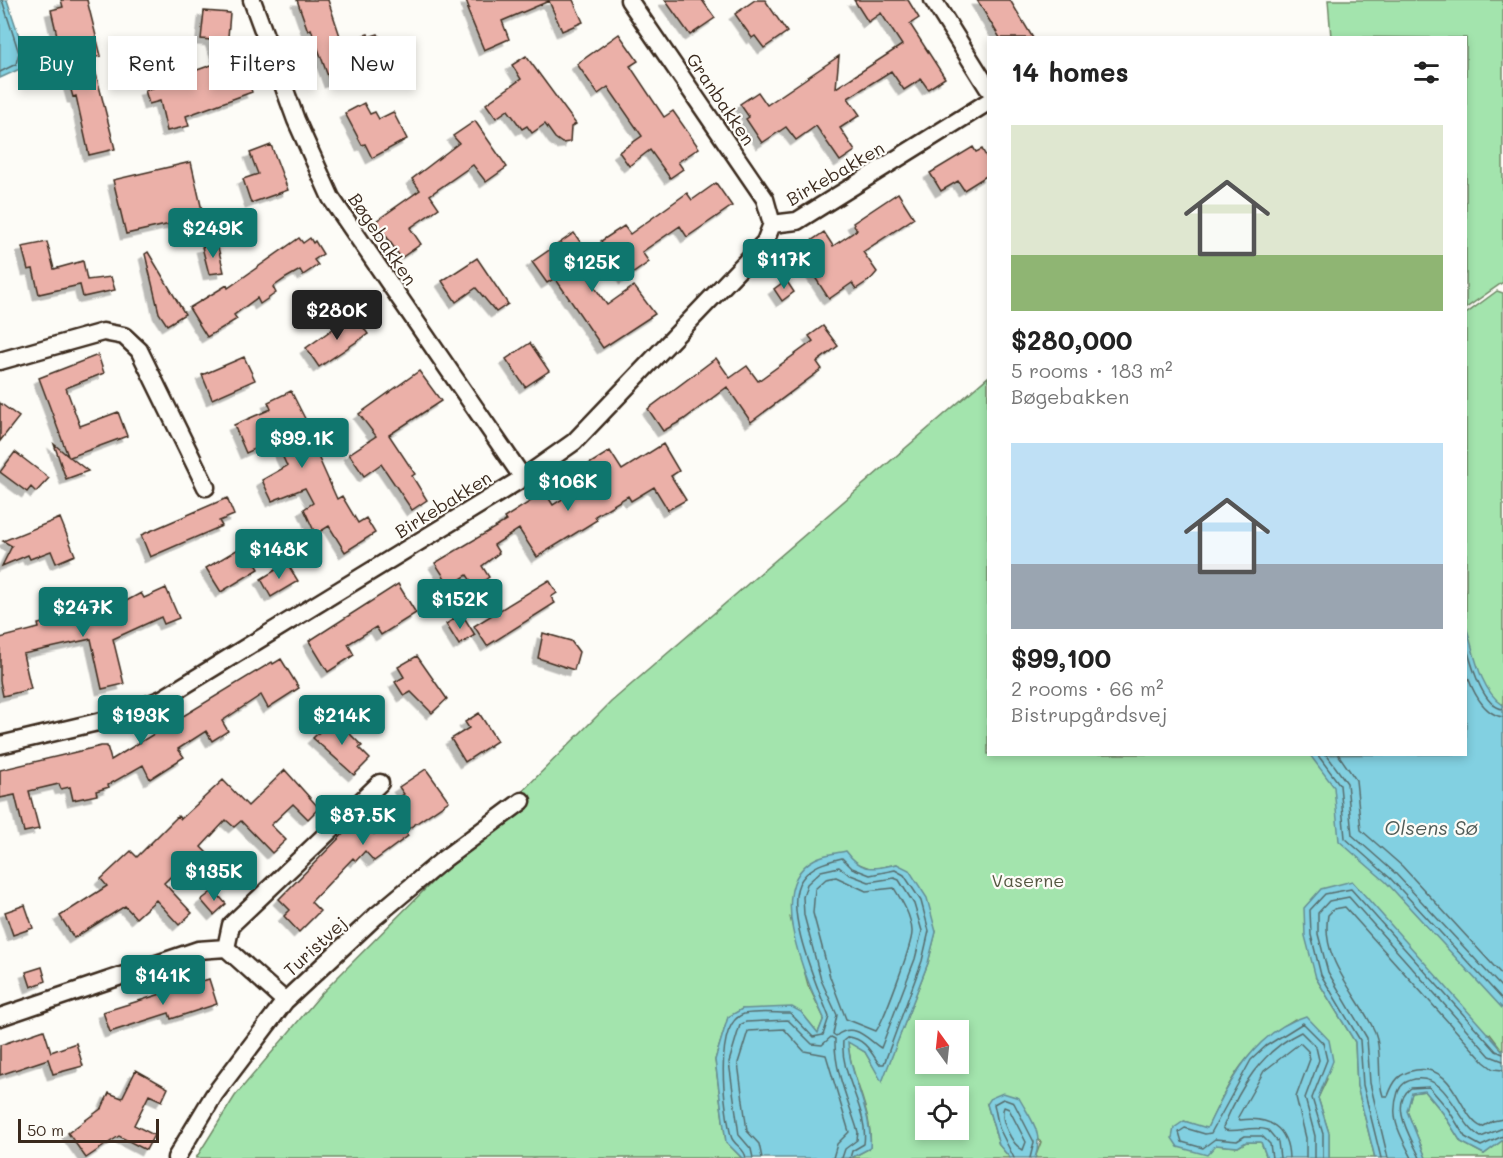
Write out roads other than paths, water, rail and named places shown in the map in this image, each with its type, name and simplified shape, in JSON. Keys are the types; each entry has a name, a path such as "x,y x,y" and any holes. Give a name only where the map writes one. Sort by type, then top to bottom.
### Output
{"street":[{"name":"Bøgebakken","path":"252,0 296,120 331,198 523,477"},
{"name":"Granbakken","path":"629,0 765,199 772,224"},
{"path":"933,0 987,86"},
{"name":"Birkebakken","path":"0,746 119,717 162,699 523,477 574,442 765,242 772,224 797,221 987,103"},
{"path":"0,361 103,332 124,336 139,350 206,487"},
{"path":"226,948 231,925 380,783"},
{"name":"Turistvej","path":"176,1158 214,1095 285,1001 376,916 444,859 522,801"},
{"path":"0,1017 198,950 226,948 285,1001"}],"water":[{"path":"0,0 7,0 19,36 18,70 0,78"},
{"name":"Olsens Sø","path":"1467,630 1483,680 1495,698 1503,705 1503,1009 1386,882 1339,841 1334,787 1311,756 1467,756"},
{"path":"846,851 857,863 868,868 897,864 909,870 927,898 936,932 928,963 882,1082 865,1052 848,1042 868,1121 870,1148 851,1158 742,1158 726,1142 715,1060 728,1017 742,1009 792,1007 801,1012 818,1033 824,1018 808,981 794,934 791,911 792,889 800,872 815,859"},
{"path":"1352,881 1503,1051 1503,1140 1484,1154 1461,1142 1443,1113 1425,1091 1412,1093 1407,1111 1426,1158 1375,1158 1357,1086 1355,1042 1316,978 1305,936 1304,908 1321,889"},
{"path":"1306,1016 1329,1040 1333,1061 1318,1098 1329,1133 1329,1158 1267,1158 1261,1142 1246,1142 1238,1147 1216,1145 1207,1155 1178,1147 1172,1138 1174,1128 1184,1121 1207,1128 1234,1077 1257,1047 1271,1034"},
{"path":"1003,1093 1019,1098 1035,1126 1038,1141 1035,1158 1010,1158 999,1145 987,1104 991,1098"}],"park label":[{"name":"Vaserne","path":"1028,880"}]}
